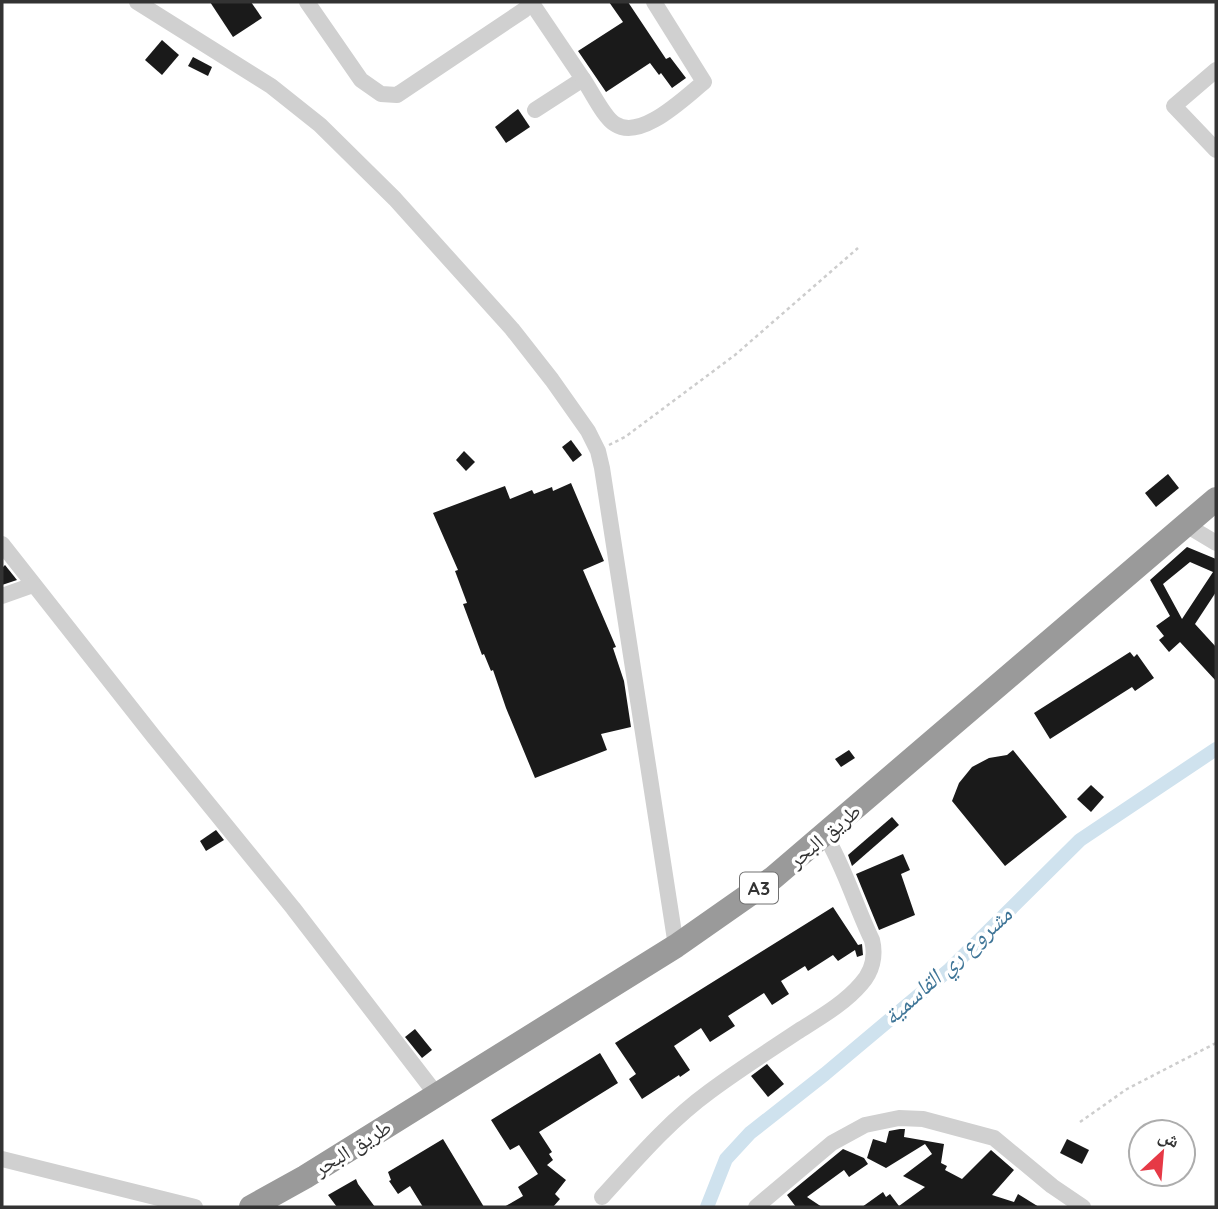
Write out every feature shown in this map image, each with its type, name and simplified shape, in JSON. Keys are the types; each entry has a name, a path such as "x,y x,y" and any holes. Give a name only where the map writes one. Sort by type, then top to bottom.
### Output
{"highway":[{"name":"طريق البحر","path":"255,1207 676,946 773,878 1216,499"}],"street":[{"path":"137,2 271,86 320,125 395,199 512,329 588,431 598,451 676,946"},
{"path":"307,2 361,80 381,94 397,95 524,10 531,2 612,124 625,129 640,128 705,82 654,2"},
{"path":"1216,70 1174,106 1216,150"},
{"path":"535,110 583,79"},
{"path":"1186,525 1216,543"},
{"path":"2,544 293,908 436,1094"},
{"path":"2,596 33,585"},
{"path":"602,1197 672,1121 751,1062 816,1020 864,982 873,962 872,940 841,862 825,835"},
{"path":"756,1207 832,1143 865,1125 899,1118 923,1119 994,1138 1052,1186 1083,1207"},
{"path":"2,1159 195,1207"}],"path":[{"path":"598,451 625,438 735,355 858,247"},
{"path":"1080,1122 1128,1089 1216,1043"}],"building":[{"path":"210,2 251,2 262,18 233,37"},
{"path":"609,2 628,2 666,59 670,57 686,78 672,88 650,63 606,92 578,51 623,22"},
{"path":"162,40 179,55 162,75 145,60"},
{"path":"193,57 212,67 208,76 188,66"},
{"path":"518,109 530,127 506,143 495,127"},
{"path":"571,440 582,455 573,462 562,447"},
{"path":"464,451 475,462 466,471 456,460"},
{"path":"1168,474 1179,488 1156,507 1145,493"},
{"path":"571,483 604,561 583,570 616,647 613,648 624,681 631,727 601,734 607,750 535,778 493,670 491,671 484,654 482,655 463,604 467,603 455,571 458,570 433,513 505,486 510,499 532,490 534,494 552,487 553,491"},
{"path":"1187,547 1216,559 1216,592 1195,624 1216,647 1216,681 1180,642 1169,652 1159,640 1164,636 1156,626 1170,616 1150,580","holes":["1190,562 1213,572 1182,619 1163,584"]},
{"path":"5,565 17,580 2,585 2,568"},
{"path":"1130,652 1134,657 1137,654 1154,678 1135,691 1132,687 1050,739 1034,713"},
{"path":"849,750 855,758 841,767 835,759"},
{"path":"1013,750 1067,817 1005,866 952,801 959,783 972,767 989,758 1007,755"},
{"path":"1091,785 1104,797 1091,812 1077,799"},
{"path":"892,817 899,825 852,866 848,855"},
{"path":"216,830 224,840 206,851 200,841"},
{"path":"903,854 910,870 901,874 915,915 879,930 856,874"},
{"path":"833,907 858,945 862,944 863,955 857,957 855,950 838,961 833,955 808,971 805,966 781,981 789,994 772,1005 764,993 728,1016 735,1026 710,1042 701,1028 674,1046 690,1070 642,1099 629,1079 636,1074 615,1043"},
{"path":"415,1029 432,1050 422,1058 405,1037"},
{"path":"600,1053 618,1083 539,1132 552,1152 549,1154 553,1160 547,1165 566,1180 555,1194 560,1199 553,1207 504,1207 523,1196 518,1187 538,1174 519,1145 510,1150 491,1120"},
{"path":"767,1064 784,1084 768,1097 751,1076"},
{"path":"905,1129 904,1137 944,1144 941,1163 947,1166 945,1170 962,1179 991,1150 1014,1170 992,1195 1014,1202 1018,1194 1039,1207 862,1207 883,1192 886,1197 890,1194 899,1206 925,1187 903,1176 932,1154 925,1144 886,1168 867,1158 873,1139 886,1143 889,1131"},
{"path":"443,1139 484,1207 423,1207 410,1186 398,1194 389,1181 388,1172"},
{"path":"1067,1139 1089,1150 1082,1164 1060,1153"},
{"path":"843,1149 864,1158 868,1164 849,1177 844,1170 807,1197 822,1207 796,1207 787,1195"},
{"path":"356,1179 375,1207 337,1207 328,1195"}],"waterway":[{"name":"مشروع ري القاسمية","path":"707,1207 726,1159 750,1133 950,969 1080,840 1216,749"}]}
